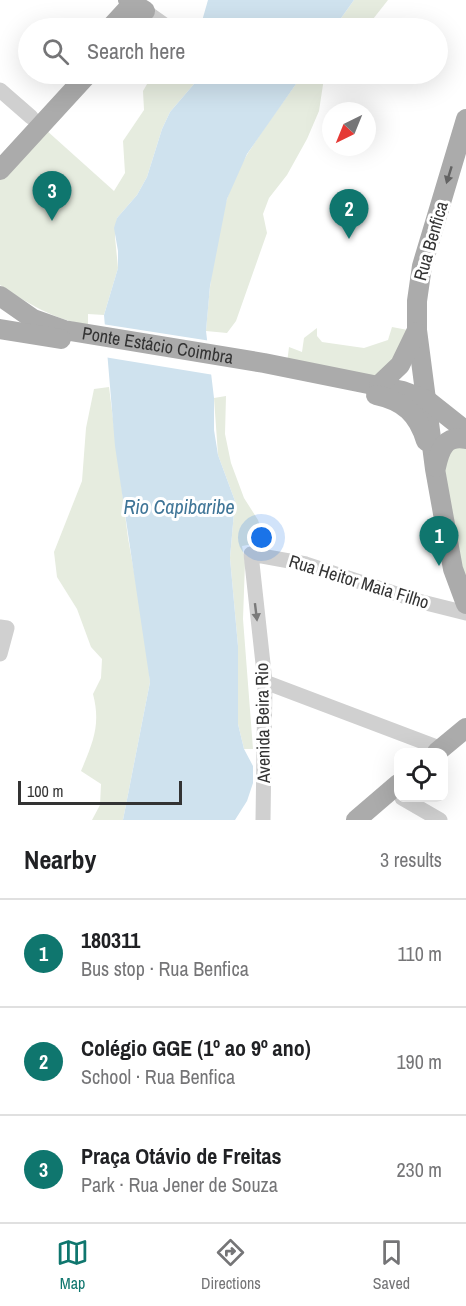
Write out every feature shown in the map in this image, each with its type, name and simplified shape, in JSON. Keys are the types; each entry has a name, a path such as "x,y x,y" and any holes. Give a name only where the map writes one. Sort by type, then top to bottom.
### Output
{"main road":[{"path":"121,18 135,5"},
{"path":"0,152 61,84"},
{"path":"0,170 79,84"},
{"name":"Rua Benfica","path":"466,119 420,276 417,330 435,469 453,569 466,604"},
{"path":"0,297 27,316 63,335"},
{"path":"0,329 63,335"},
{"path":"379,385 406,357 417,330"},
{"name":"Ponte Estácio Coimbra","path":"63,335 250,366"},
{"path":"250,366 379,385 427,400 466,431"},
{"path":"250,366 395,401 409,409 419,420 435,469"},
{"path":"435,469 445,443 452,439 466,439"},
{"path":"443,748 466,728"},
{"path":"356,820 394,794"}],"street":[{"path":"135,5 154,18"},
{"path":"0,90 31,117"},
{"name":"Rua Heitor Maia Filho","path":"251,554 306,564 418,602 466,613"},
{"name":"Avenida Beira Rio","path":"251,554 265,682 263,820"},
{"path":"0,627 7,628 0,654"},
{"path":"265,682 432,748"},
{"path":"412,802 440,820"}],"shaded area":[{"path":"354,0 388,0 374,18 341,18"},
{"path":"147,84 194,84 170,112 162,129 147,177 137,195 117,218 115,237 118,268 104,315 88,314 88,325 76,323 31,304 0,285 0,180 46,130 114,191 125,173 123,141 144,110 143,91"},
{"path":"296,84 323,84 319,111 307,139 287,175 269,198 263,214 267,233 236,321 227,333 206,331 213,262 222,216 237,173"},
{"path":"392,327 413,331 384,378 287,363 289,347 302,352 304,338 317,328 317,336 322,342 364,348 388,340"},
{"path":"109,387 128,538 145,633 150,682 123,820 92,820 100,805 101,784 81,771 96,724 93,694 101,678 102,659 91,647 77,609 57,577 54,552 82,481 86,428 94,389"},
{"path":"226,396 225,434 231,463 244,498 258,520 265,542 242,546 245,563 243,619 253,749 244,749 238,724 238,646 230,558 235,501 218,455 214,398"},
{"path":"466,442 466,593 461,579 443,459 444,453"}],"water":[{"path":"208,0 354,0 341,18 203,18"},
{"name":"Rio Capibaribe","path":"194,84 296,84 247,154 227,199 210,286 206,331 218,455 235,501 230,558 238,646 238,724 244,749 253,766 253,783 247,801 235,820 123,820 150,682 115,446 104,315 118,268 114,228 117,218 137,195 147,177 162,129 170,112"}],"pier":[{"path":"102,324 211,341 214,375 104,357"}],"place":[{"name":"Praça Otávio de Freitas","path":"52,221"},
{"name":"Colégio GGE (1º ao 9º ano)","path":"349,239"},
{"name":"180311","path":"439,566"}]}
